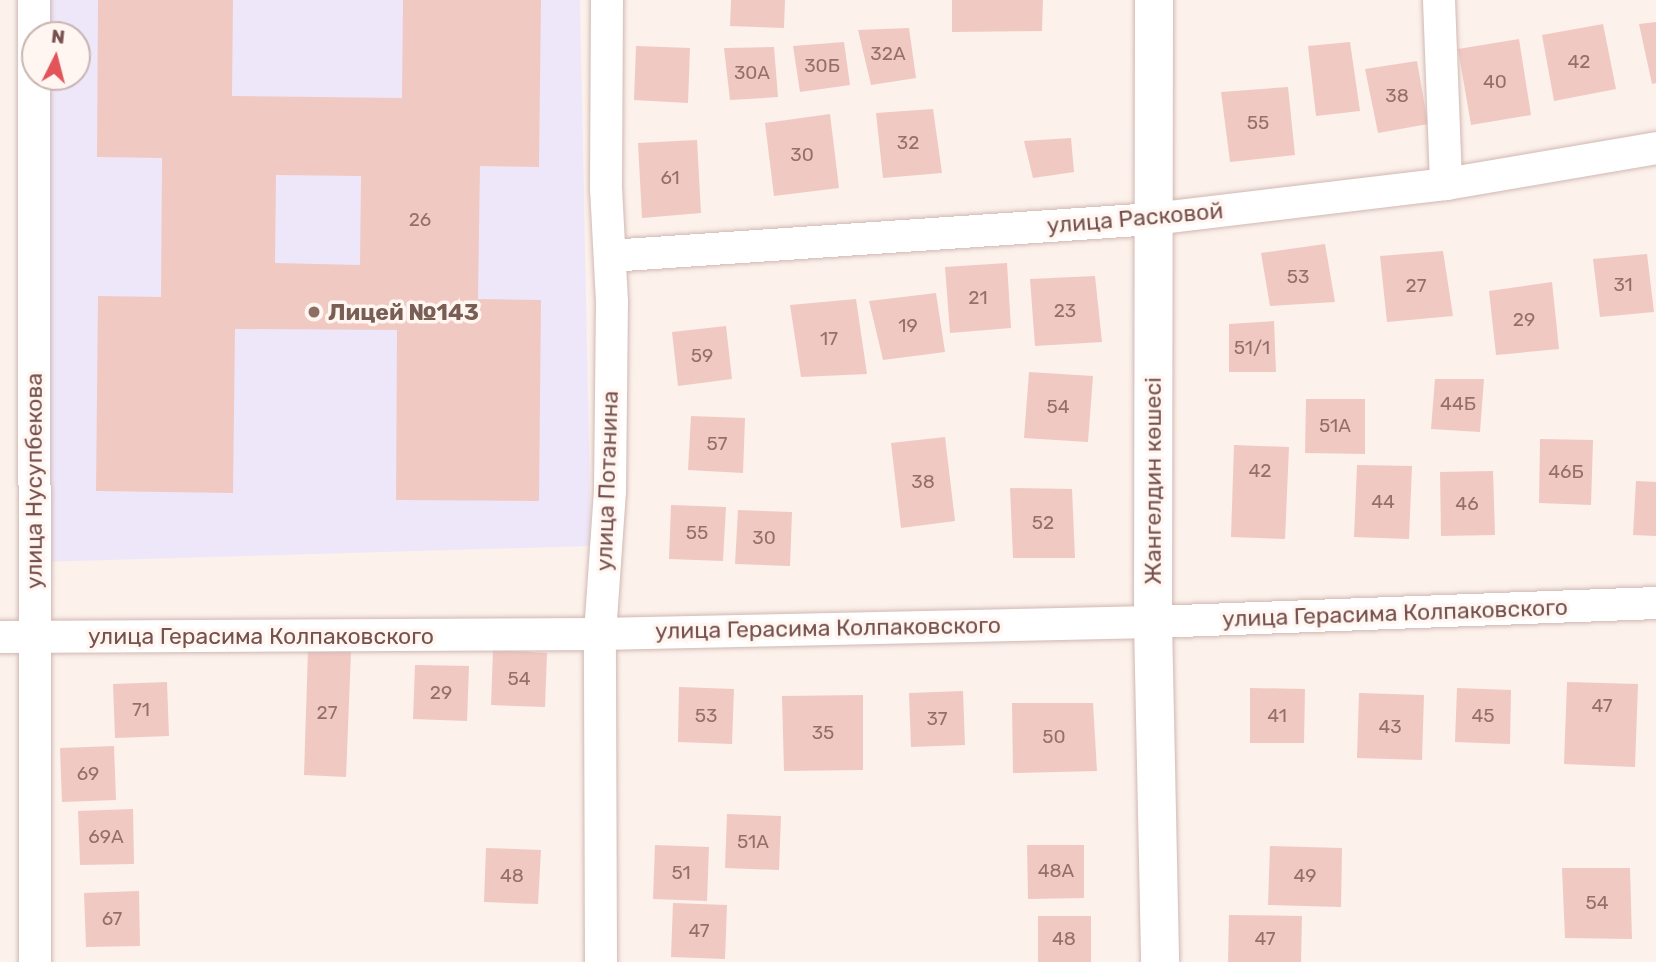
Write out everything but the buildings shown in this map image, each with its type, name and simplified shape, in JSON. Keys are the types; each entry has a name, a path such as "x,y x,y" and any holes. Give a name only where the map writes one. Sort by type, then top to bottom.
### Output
{"main road":[{"name":"Жангелдин көшесі","path":"1154,0 1153,622 1160,962"}],"street":[{"name":"улица Нусупбекова","path":"34,0 35,962"},
{"name":"улица Потанина","path":"601,962 600,634 610,491 607,0"},
{"path":"1439,0 1446,184"},
{"name":"улица Расковой","path":"610,256 1153,219 1446,184 1656,148"},
{"name":"улица Герасима Колпаковского","path":"0,637 600,634 1153,622 1656,603"}],"shaded area":[{"name":"Лицей №143","path":"42,0 580,0 591,546 39,562 42,91 91,91 91,21 42,21"}],"place":[{"name":"Лицей №143","path":"314,312"}]}
